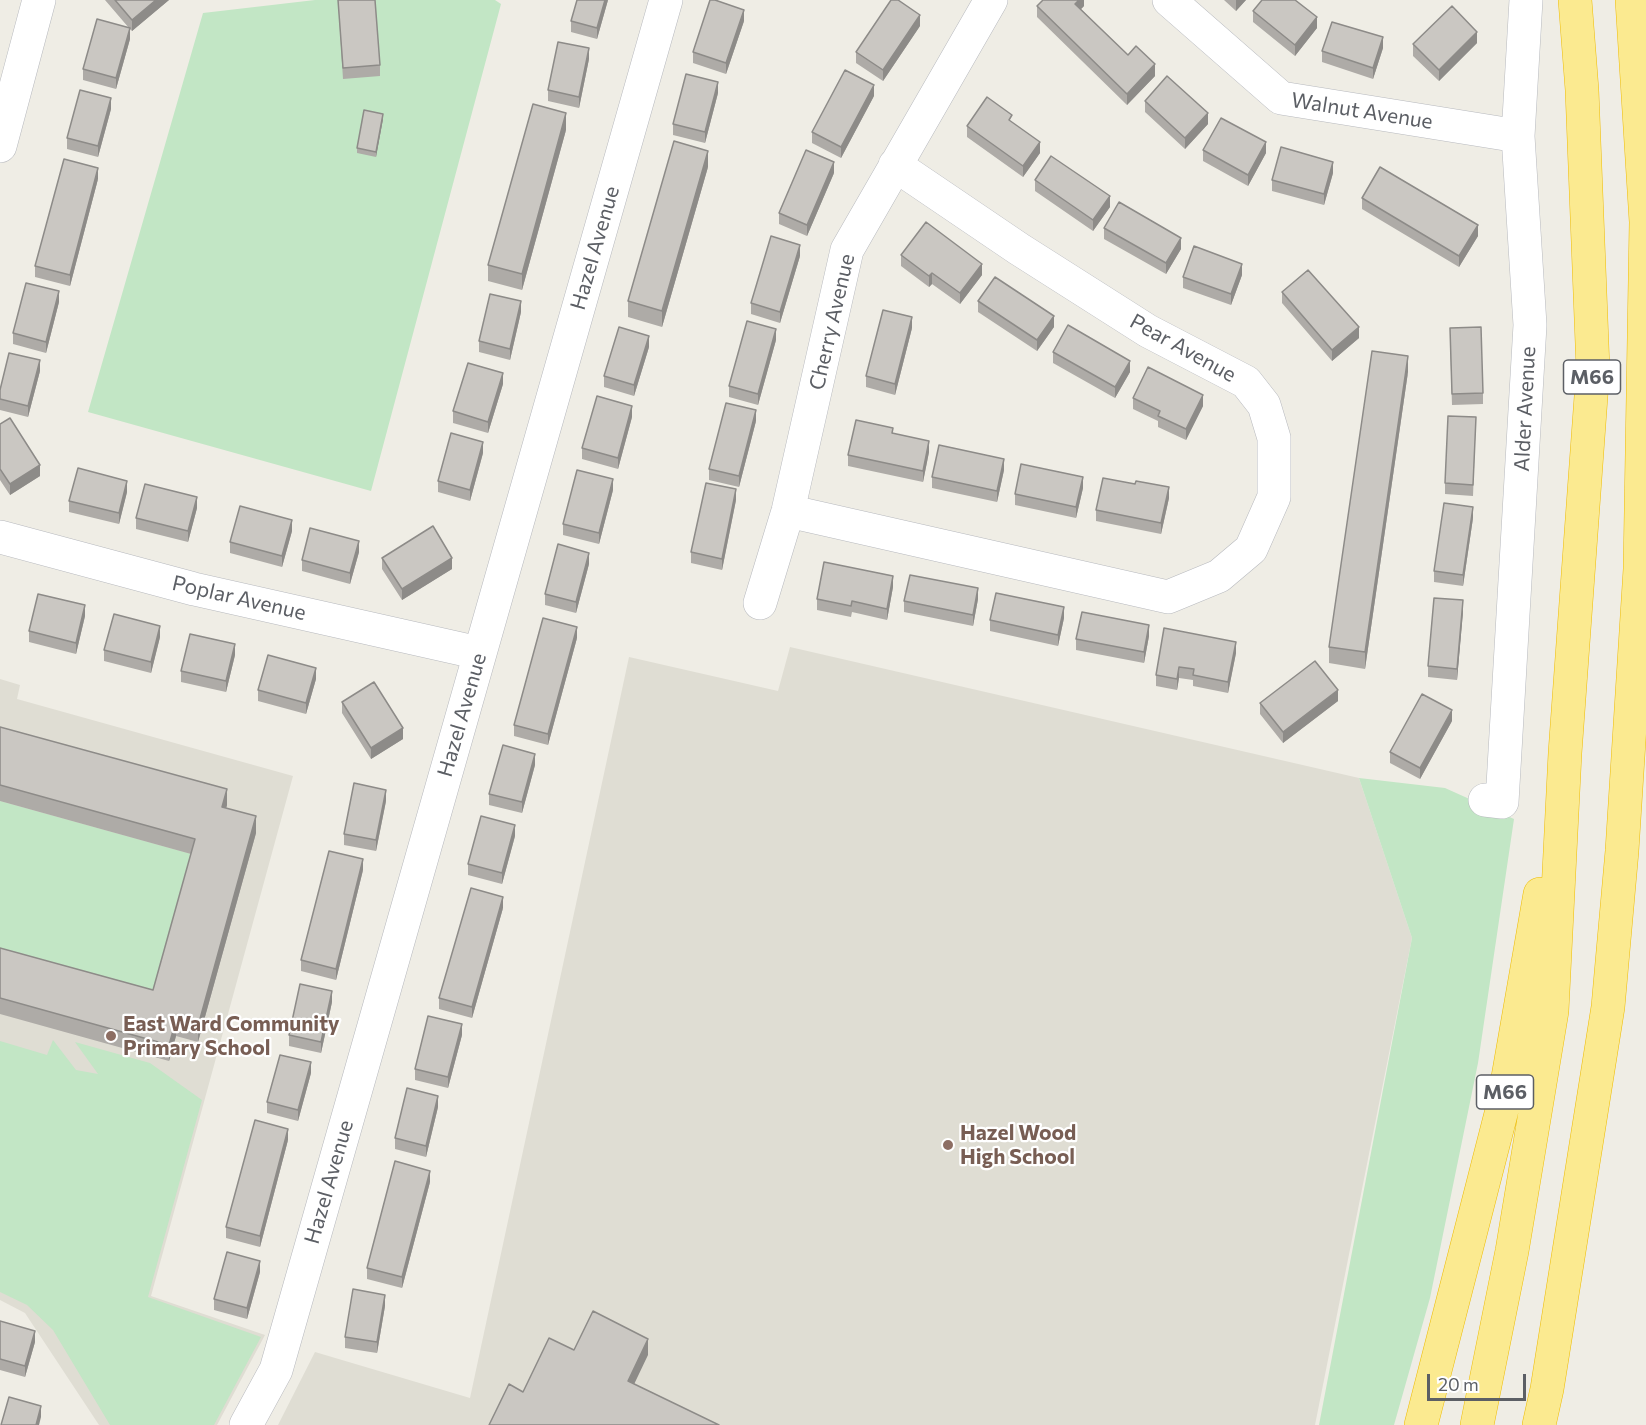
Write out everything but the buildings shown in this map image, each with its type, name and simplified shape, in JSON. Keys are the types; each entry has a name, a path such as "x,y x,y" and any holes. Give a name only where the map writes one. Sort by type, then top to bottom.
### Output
{"highway":[{"name":"M66","path":"1478,1425 1512,1251 1552,1011 1565,753 1593,369 1582,90 1575,0"},
{"name":"M66","path":"1539,1425 1549,1377 1608,1007 1622,851 1640,570 1646,222 1632,0"},
{"name":"M66","path":"1421,1425 1503,1106 1565,753"}],"street":[{"path":"0,146 39,0"},
{"name":"Hazel Avenue","path":"246,1425 276,1370 666,0"},
{"name":"Cherry Avenue","path":"760,603 788,511 847,250 991,0"},
{"name":"Walnut Avenue","path":"1169,0 1281,98 1518,136"},
{"name":"Alder Avenue","path":"1485,800 1502,802 1530,326 1518,136 1526,0"},
{"name":"Pear Avenue","path":"788,511 1168,597 1219,576 1251,549 1274,496 1274,438 1264,405 1246,382 1148,331 1019,249 894,165"},
{"name":"Poplar Avenue","path":"0,537 194,589 479,653"}],"shaded area":[{"name":"Hazel Wood High School","path":"790,647 1359,778 1412,938 1315,1425 278,1425 315,1352 470,1398 629,657 778,691"},
{"name":"East Ward Community Primary School","path":"0,679 20,685 17,699 293,776 151,1296 265,1335 217,1425 99,1425 25,1313 0,1300"}],"green space":[{"path":"315,0 495,0 501,4 371,491 88,412 203,13"},
{"path":"1359,778 1445,788 1514,819 1478,1063 1430,1298 1394,1425 1319,1425 1412,938"},
{"path":"0,801 195,855 153,1006 0,964"},
{"path":"53,1040 76,1070 98,1074 75,1042 150,1063 202,1100 148,1297 261,1337 214,1425 110,1425 53,1330 27,1305 0,1292 0,1041 47,1055"}],"place":[{"name":"East Ward Community Primary School","path":"111,1036"},
{"name":"Hazel Wood High School","path":"948,1145"}]}
